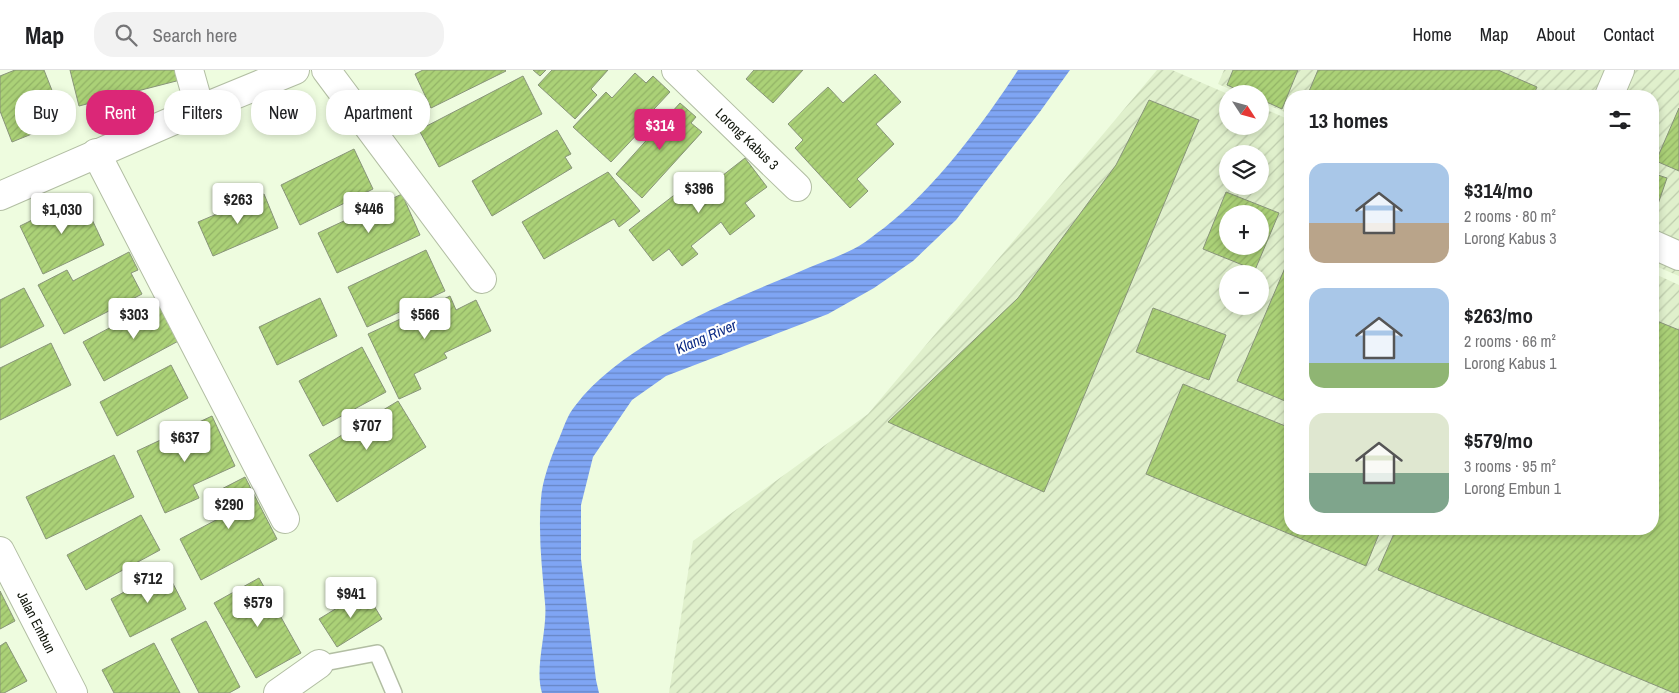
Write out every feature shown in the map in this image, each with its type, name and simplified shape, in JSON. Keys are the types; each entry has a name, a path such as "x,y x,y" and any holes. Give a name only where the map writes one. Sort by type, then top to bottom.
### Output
{"street":[{"path":"189,70 195,90"},
{"path":"241,92 295,70"},
{"path":"326,70 482,279"},
{"name":"Lorong Kabus 3","path":"676,70 797,187"},
{"path":"1612,90 1620,70"},
{"path":"0,196 164,124"},
{"path":"96,153 285,519"},
{"path":"1659,247 1679,256"},
{"name":"Jalan Embun","path":"0,551 73,693"},
{"path":"278,693 319,664"}],"lane":[{"path":"319,664 377,653 394,693"}],"shaded area":[{"path":"1157,70 1172,70 1219,90 1219,135 1269,135 1269,111 1284,117 1284,535 1659,535 1659,276 1679,285 1679,693 669,693 693,541 868,414"},
{"path":"1224,70 1679,70 1679,276 1659,268 1659,90 1284,90 1284,112 1269,106 1269,85 1218,84"}],"water":[{"name":"Klang River","path":"1018,70 1070,70 956,220 913,261 874,288 828,314 666,376 632,400 593,457 581,505 581,559 599,693 542,693 540,660 545,614 540,538 542,492 550,462 572,410 596,382 622,361 682,324 866,242 903,212 940,174 989,112"}],"building":[{"path":"15,70 44,70 52,90 15,90 15,135 29,135 12,142 0,111 0,76"},
{"path":"70,70 186,70 188,78 141,90 86,90 86,104 79,106"},
{"path":"423,70 506,71 431,108 430,90 423,90 415,74"},
{"path":"533,70 546,70 540,76"},
{"path":"552,70 608,70 591,89 597,95 575,119 538,85"},
{"path":"754,70 803,70 773,103 746,79"},
{"path":"1233,70 1298,70 1290,90 1284,90 1282,109 1269,103 1269,85 1227,85"},
{"path":"1318,70 1498,70 1537,87 1536,90 1310,90"},
{"path":"635,73 646,83 653,76 670,92 639,125 643,128 611,162 573,127 606,92 612,98"},
{"path":"875,74 901,102 876,124 894,144 857,179 868,191 850,208 795,148 803,140 788,124 828,87 843,103"},
{"path":"523,76 542,114 439,167 422,135 430,135 430,124"},
{"path":"1149,100 1199,120 1044,492 888,422 1018,298 1116,165"},
{"path":"680,103 696,117 691,123 702,132 642,198 616,174"},
{"path":"1679,108 1679,171 1659,162 1659,154"},
{"path":"557,130 571,154 565,157 572,168 492,216 472,181"},
{"path":"354,149 373,189 300,225 281,185"},
{"path":"745,158 767,187 745,203 755,216 730,235 721,222 691,246 698,254 682,266 669,249 653,261 629,230 686,186 695,197"},
{"path":"608,172 640,211 619,227 614,219 544,259 522,222"},
{"path":"1659,175 1667,178 1659,201"},
{"path":"264,194 278,228 213,256 198,222"},
{"path":"402,194 420,235 337,273 318,233"},
{"path":"1225,195 1234,195 1259,205 1221,205"},
{"path":"81,196 104,245 43,274 20,226"},
{"path":"1219,209 1219,255 1261,255 1257,265 1243,265 1203,249"},
{"path":"1269,209 1279,213 1269,237"},
{"path":"426,250 445,291 367,327 348,287"},
{"path":"129,252 138,270 131,273 142,294 64,334 38,285 67,270 73,281"},
{"path":"1284,270 1284,401 1237,381 1265,315 1269,315 1269,306"},
{"path":"24,288 44,326 0,348 0,300"},
{"path":"450,296 456,310 476,300 491,331 444,353 447,358 414,374 421,389 399,399 368,334"},
{"path":"320,298 337,336 277,365 259,327"},
{"path":"164,299 184,338 104,381 83,342"},
{"path":"1153,308 1226,335 1209,380 1136,352"},
{"path":"1659,322 1679,330 1679,693 1674,693 1378,570 1393,535 1659,535"},
{"path":"51,343 71,385 0,420 0,368"},
{"path":"362,347 386,392 323,426 299,381"},
{"path":"171,365 188,398 117,436 100,402"},
{"path":"1183,384 1284,426 1284,532 1146,474"},
{"path":"398,401 426,447 337,502 309,455"},
{"path":"212,416 235,466 193,485 199,498 165,513 137,451"},
{"path":"114,455 134,497 46,539 26,497"},
{"path":"245,477 277,539 201,580 180,539 218,519 206,497"},
{"path":"141,515 160,550 86,590 67,555"},
{"path":"1292,535 1379,535 1366,566"},
{"path":"166,570 186,609 130,637 111,599"},
{"path":"259,578 301,653 256,678 214,603"},
{"path":"0,591 15,621 0,629"},
{"path":"365,591 382,619 337,647 319,619"},
{"path":"206,621 240,687 229,693 199,693 171,639"},
{"path":"6,642 27,681 4,693 0,693 0,646"},
{"path":"154,643 180,693 114,693 102,670"}]}
